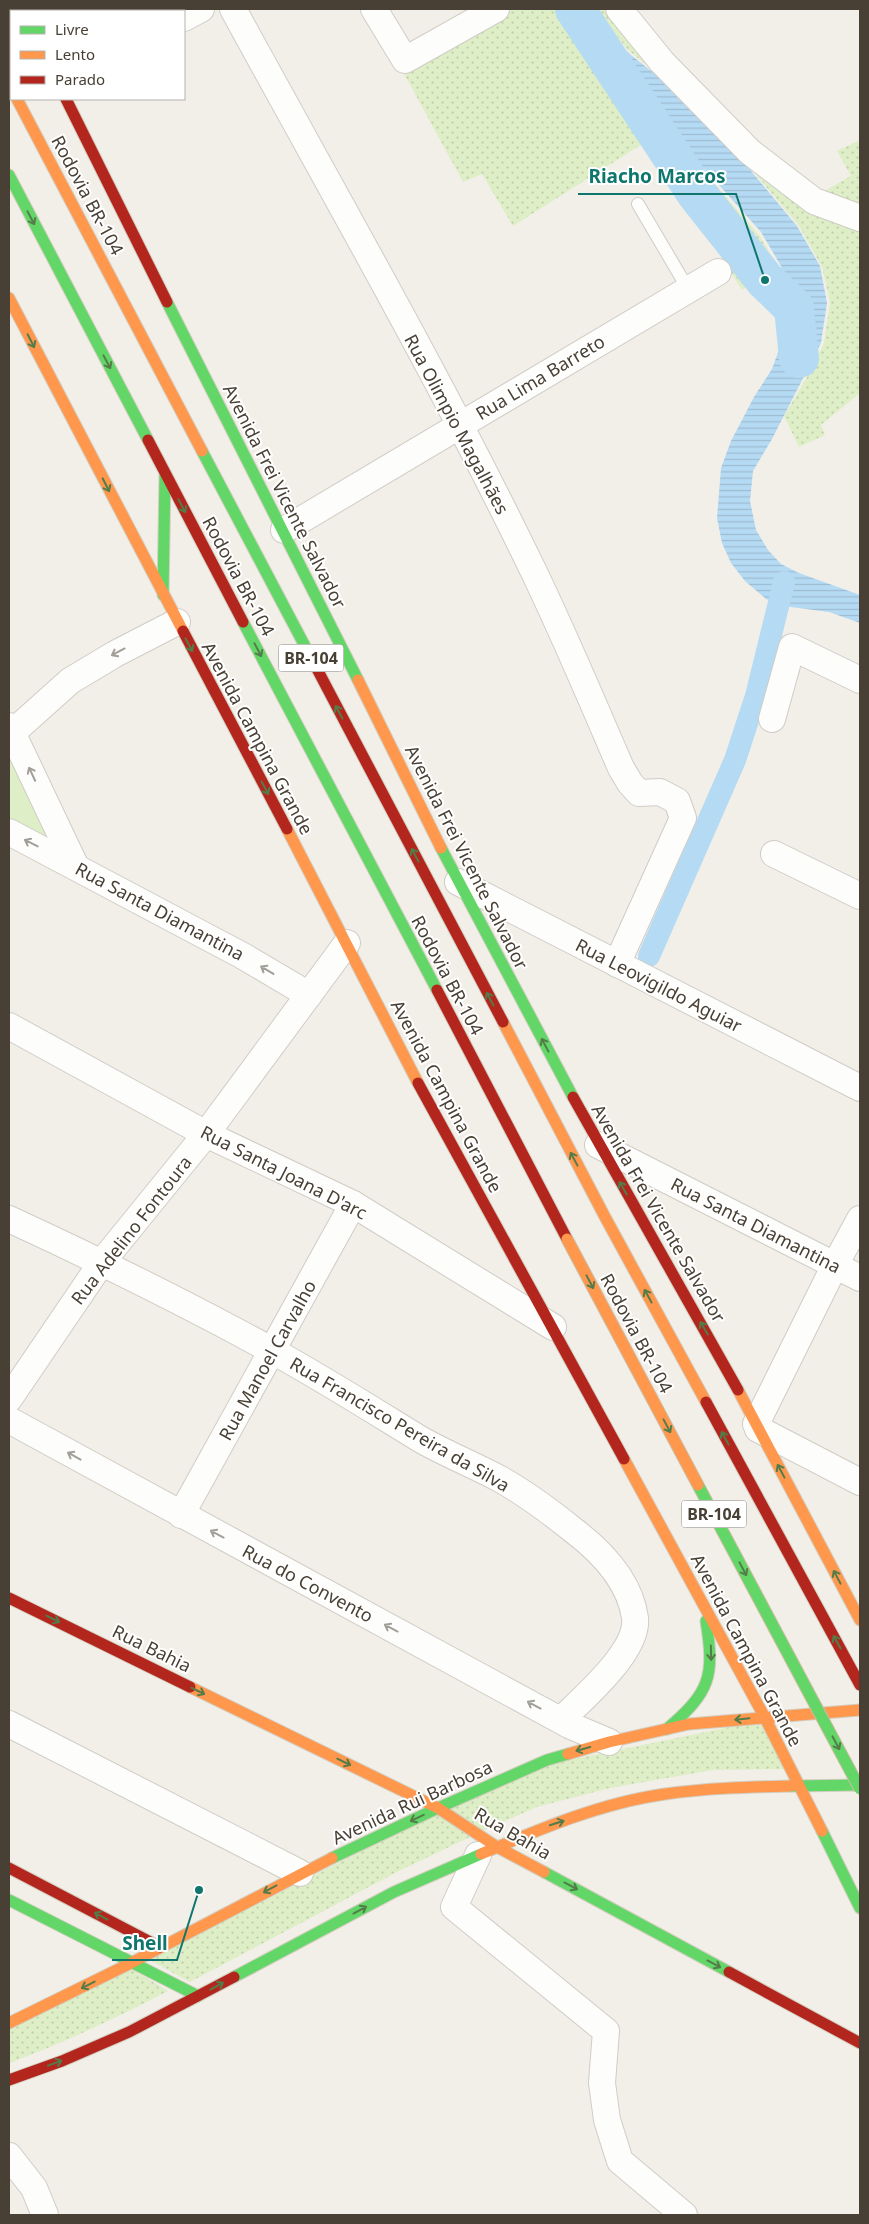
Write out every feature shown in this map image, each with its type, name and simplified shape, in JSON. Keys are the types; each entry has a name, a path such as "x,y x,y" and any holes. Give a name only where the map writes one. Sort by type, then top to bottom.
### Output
{"main road":[{"name":"Rodovia BR-104","path":"18,100 605,1217 860,1685"},
{"name":"Avenida Frei Vicente Salvador","path":"66,100 284,530 458,882 598,1145 721,1357 860,1620"},
{"name":"Rodovia BR-104","path":"9,174 567,1239 860,1789"},
{"name":"Avenida Campina Grande","path":"9,298 177,622 347,943 400,1050 764,1716 860,1908"},
{"path":"163,595 165,474"},
{"name":"Rua Bahia","path":"9,1598 438,1808 488,1851 860,2044"},
{"path":"667,1729 686,1713 703,1694 710,1672 712,1652 704,1605"},
{"name":"Avenida Rui Barbosa","path":"9,2024 131,1963 300,1873 438,1808 547,1760 609,1742 689,1724 764,1716 860,1710"},
{"path":"9,2080 129,2032 394,1892 547,1826 610,1806 664,1794 734,1787 860,1785"},
{"path":"9,1868 160,1947"},
{"path":"9,1900 198,1996"}],"street":[{"path":"185,17 201,9"},
{"name":"Rua Olimpio Magalhães","path":"233,9 460,424 536,576 625,776 639,793 660,792 677,800 683,818 617,964"},
{"path":"374,9 405,60 496,9"},
{"path":"619,9 662,62 750,152 814,201 849,216 860,218"},
{"name":"Rua Lima Barreto","path":"284,530 718,272"},
{"path":"75,865 10,732 70,681 115,654 177,622"},
{"path":"772,719 792,647 860,680"},
{"name":"Rua Santa Diamantina","path":"9,832 75,865 309,994"},
{"path":"774,854 860,896"},
{"name":"Rua Leovigildo Aguiar","path":"458,882 860,1088"},
{"name":"Rua Adelino Fontoura","path":"9,1399 102,1262 206,1134 347,943"},
{"name":"Rua Santa Joana D'arc","path":"9,1026 206,1134 353,1204 553,1327"},
{"name":"Rua Santa Diamantina","path":"598,1145 860,1278"},
{"name":"Rua Manoel Carvalho","path":"181,1515 353,1204"},
{"name":"Rua Francisco Pereira da Silva","path":"9,1219 102,1262 272,1351 434,1447 501,1480 573,1529 596,1550 621,1578 630,1595 635,1621 627,1650 593,1689 561,1720"},
{"path":"860,1219 835,1265 757,1426 860,1482"},
{"name":"Rua do Convento","path":"9,1420 561,1720 609,1742"},
{"path":"9,1724 300,1873"},
{"path":"488,1851 454,1907 606,2031 602,2083 607,2120 620,2161 684,2215"},
{"path":"9,2156 34,2188 37,2210"}],"lane":[{"path":"638,204 688,289"}],"green space":[{"path":"509,9 554,9 586,55 613,86 667,129 759,235 779,268 742,290 647,141 513,226 482,174 463,182 401,68"},
{"path":"595,9 609,9 801,204 851,176 837,151 860,140 860,393 821,425 825,435 799,447 784,416 824,343 830,302 822,267 799,226 728,141 681,93 627,49"},
{"path":"11,750 53,850 9,824 9,754"},
{"path":"759,1721 785,1769 713,1770 610,1788 537,1807 482,1831 450,1808 555,1763"},
{"path":"437,1813 470,1837 397,1872 190,1982 148,1959"},
{"path":"132,1969 168,1991 90,2030 9,2063 9,2029"}],"water":[{"path":"557,9 593,9 626,51 680,94 727,142 797,226 820,266 827,303 821,343 772,439 753,471 750,501 756,530 768,550 781,564 799,573 860,595 860,623 829,612 783,606 766,599 745,581 731,563 722,543 717,518 721,468 731,441 754,397 772,369 789,322 791,297 781,266 761,232 667,127 615,85"}],"waterway":[{"path":"575,9 697,194 765,280 794,308 799,358"},
{"path":"649,956 735,760 756,696 784,582"}],"traffic: fast":[{"path":"9,175 148,440"},
{"path":"167,302 358,680"},
{"path":"202,451 316,667"},
{"path":"163,595 165,475"},
{"path":"243,622 437,990"},
{"path":"441,848 573,1097"},
{"path":"698,1485 860,1789"},
{"path":"667,1729 692,1704 701,1693 706,1682 710,1656 706,1621"},
{"path":"332,1858 438,1808 547,1760 568,1754"},
{"path":"791,1786 860,1785"},
{"path":"822,1831 860,1908"},
{"path":"234,1977 394,1892 481,1854"},
{"path":"544,1872 729,1972"},
{"path":"9,1900 198,1996"}],"traffic: slow":[{"path":"18,100 202,451"},
{"path":"9,298 183,631"},
{"path":"358,680 441,848"},
{"path":"287,829 418,1083"},
{"path":"503,1022 605,1217 706,1402"},
{"path":"567,1239 698,1485"},
{"path":"738,1390 860,1620"},
{"path":"624,1459 764,1716 822,1831"},
{"path":"190,1687 438,1808 497,1847 544,1872"},
{"path":"568,1754 609,1742 689,1724 860,1710"},
{"path":"481,1854 571,1818 641,1798 696,1790 791,1786"},
{"path":"9,2023 131,1963 332,1858"}],"traffic: jam":[{"path":"66,100 167,302"},
{"path":"148,440 243,622"},
{"path":"183,631 287,829"},
{"path":"316,667 503,1022"},
{"path":"437,990 567,1239"},
{"path":"418,1083 624,1459"},
{"path":"573,1097 738,1390"},
{"path":"706,1402 860,1685"},
{"path":"9,1598 190,1687"},
{"path":"9,1868 160,1947"},
{"path":"729,1972 860,2043"},
{"path":"9,2080 62,2061 129,2032 234,1977"}],"place":[{"name":"Riacho Marcos","path":"765,280"},
{"name":"Shell","path":"199,1890"}]}
